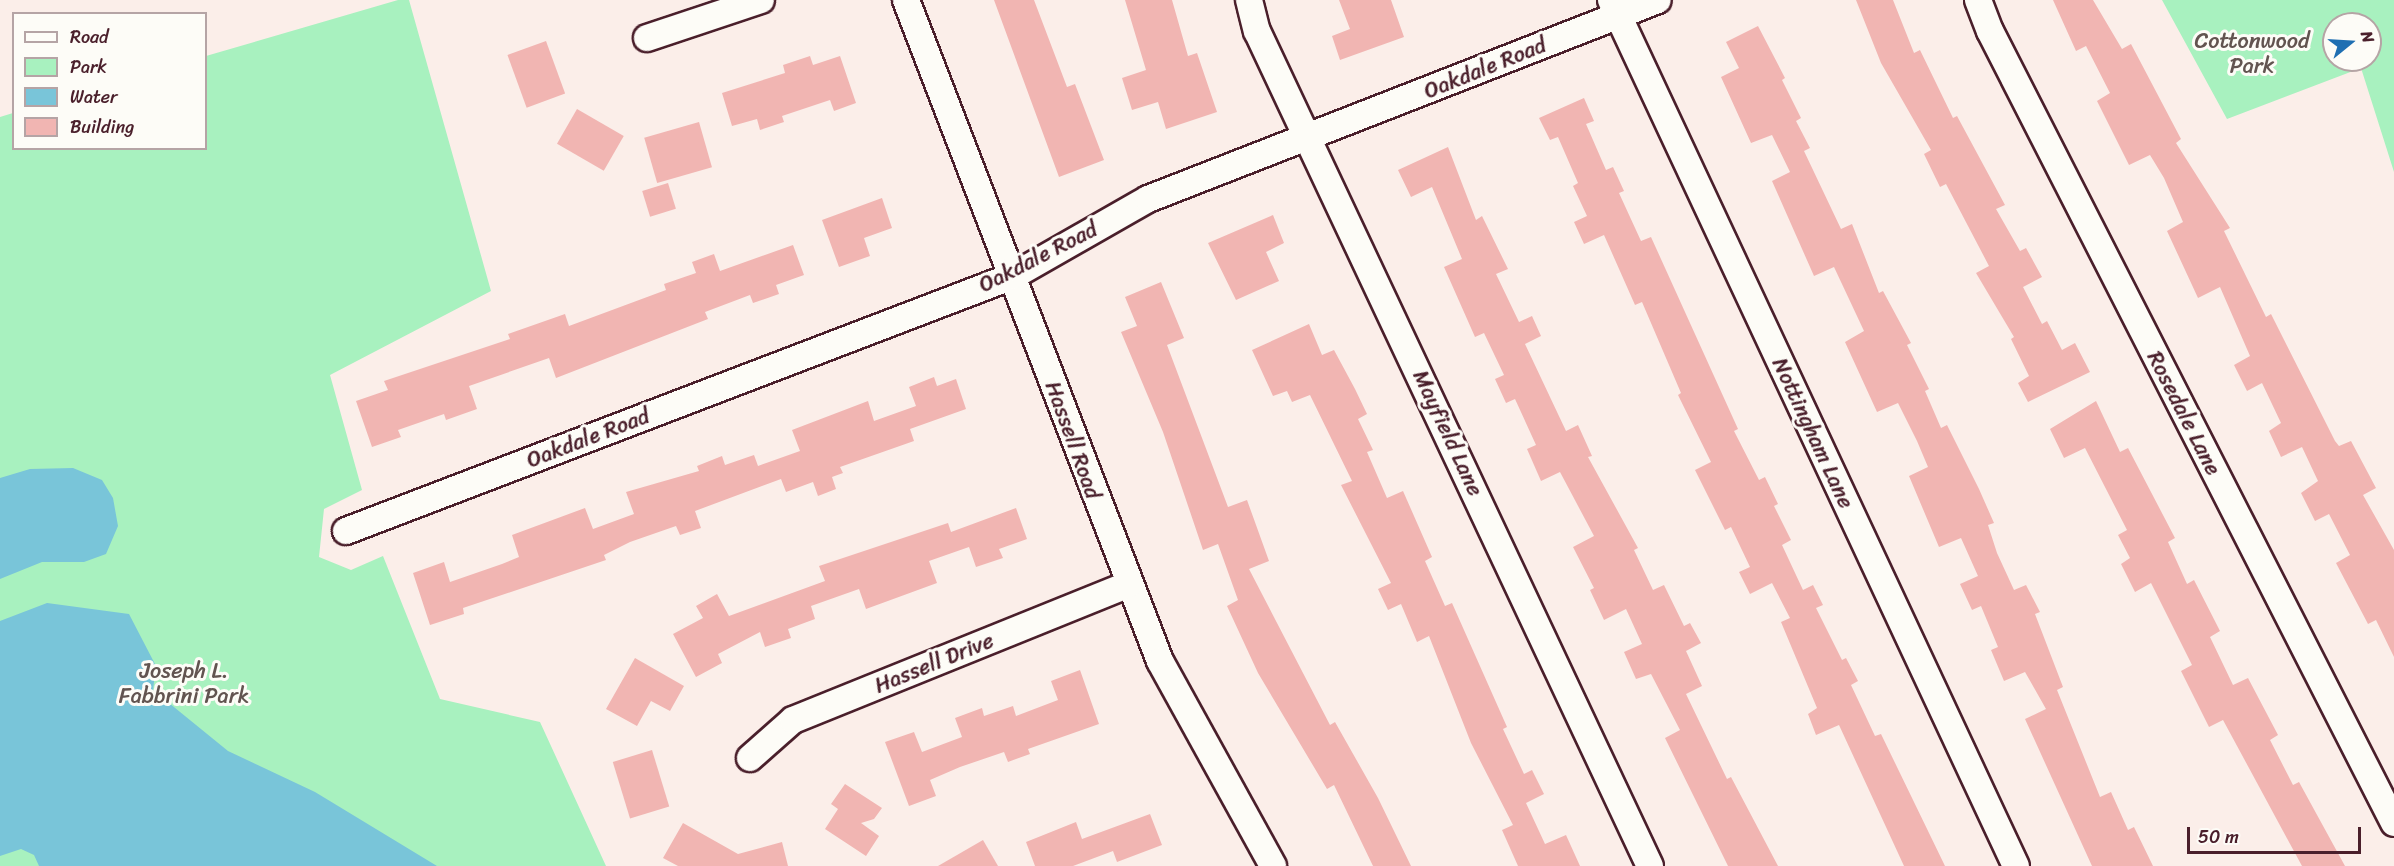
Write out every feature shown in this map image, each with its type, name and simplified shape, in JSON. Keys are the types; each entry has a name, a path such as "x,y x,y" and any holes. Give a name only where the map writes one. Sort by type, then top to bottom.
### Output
{"street":[{"path":"647,38 761,0"},
{"name":"Hassell Road","path":"906,0 1160,661 1273,866"},
{"name":"Mayfield Lane","path":"1249,0 1257,31 1310,137 1650,866"},
{"name":"Oakdale Road","path":"346,531 1013,276 1148,200 1310,137 1614,8 1658,0"},
{"name":"Rosedale Lane","path":"1978,0 1990,31 2394,824"},
{"name":"Nottingham Lane","path":"1614,8 2016,866"},
{"name":"Hassell Drive","path":"750,758 793,720 1129,584"}],"green space":[{"name":"Joseph L. Fabbrini Park","path":"398,0 409,0 491,291 330,375 362,490 324,509 319,557 351,570 383,556 440,699 540,722 606,866 0,866 0,117 12,113 12,150 207,150 207,56"},
{"name":"Cottonwood Park","path":"2162,0 2394,0 2394,172 2362,72 2382,72 2382,12 2322,12 2322,72 2350,72 2227,119"}],"water":[{"path":"73,468 102,480 113,498 118,526 106,554 84,562 42,562 0,579 0,478 30,469"},
{"path":"47,603 129,614 156,666 153,690 228,751 315,792 437,866 39,866 34,855 21,849 0,856 0,621"}],"building":[{"path":"994,0 1034,0 1067,87 1075,84 1104,160 1059,177"},
{"path":"1125,0 1172,0 1188,56 1197,53 1217,112 1166,129 1158,102 1132,110 1122,78 1146,70"},
{"path":"1339,0 1391,0 1404,37 1340,60 1332,36 1350,29"},
{"path":"1856,0 1893,0 1914,53 1920,50 1953,118 1957,116 2005,205 1996,209 2020,251 2026,248 2042,277 2023,287 2042,324 2047,321 2062,350 2075,343 2090,372 2028,402 2018,383 2029,376 2011,339 2014,337 1976,273 1989,266 1946,184 1940,187 1924,154 1931,150 1881,63"},
{"path":"2053,0 2093,0 2122,49 2131,44 2181,139 2176,143 2230,228 2224,231 2266,317 2271,314 2335,441 2339,446 2351,441 2376,488 2363,495 2394,550 2394,657 2376,620 2368,624 2336,563 2350,555 2329,514 2315,521 2301,493 2318,481 2302,447 2281,457 2269,431 2281,423 2262,383 2247,391 2234,365 2250,356 2220,287 2198,298 2167,231 2183,222 2164,178 2150,155 2129,165 2097,101 2110,93 2086,46 2076,51"},
{"path":"1758,26 1785,78 1782,80 1801,118 1796,121 1810,148 1804,151 1841,229 1852,224 1879,293 1883,291 1911,343 1907,345 1929,389 1925,391 1941,428 1947,425 1979,489 1994,523 1988,525 1997,553 2014,590 2026,585 2040,612 2035,614 2063,687 2057,690 2100,797 2111,792 2128,830 2134,827 2153,866 2092,866 2025,719 2046,709 2025,672 2004,681 1991,650 1998,647 1981,606 1972,610 1960,584 1978,576 1961,538 1939,547 1909,476 1928,467 1917,441 1898,403 1877,412 1845,342 1864,331 1834,267 1814,276 1772,181 1790,172 1772,135 1751,143 1721,77 1739,68 1726,42"},
{"path":"546,41 565,94 527,108 507,55"},
{"path":"810,56 813,65 840,56 856,103 834,111 830,100 782,116 784,122 760,130 757,119 732,126 722,93 785,73 783,65"},
{"path":"1584,98 1594,121 1586,124 1606,170 1613,167 1624,191 1619,193 1641,241 1651,237 1738,429 1734,431 1759,480 1765,477 1778,504 1774,506 1791,540 1782,545 1803,590 1813,585 1823,605 1816,608 1842,660 1846,658 1858,681 1851,685 1875,736 1881,734 1945,866 1904,866 1839,725 1816,735 1808,714 1817,708 1781,622 1790,618 1772,583 1750,594 1739,572 1750,567 1731,527 1725,530 1695,470 1711,462 1678,395 1681,393 1642,302 1635,305 1604,235 1584,244 1574,222 1587,216 1573,186 1578,183 1558,137 1550,140 1539,118"},
{"path":"577,109 624,136 604,171 557,144"},
{"path":"699,122 712,167 657,183 644,138"},
{"path":"1448,147 1476,220 1482,216 1508,269 1496,274 1519,322 1532,316 1541,336 1525,344 1566,431 1578,425 1592,456 1588,457 1638,548 1634,550 1653,590 1664,585 1684,626 1690,623 1701,643 1686,651 1702,686 1686,694 1727,779 1731,777 1778,866 1728,866 1665,738 1680,730 1651,674 1636,679 1624,652 1642,644 1626,609 1604,620 1590,590 1594,588 1573,547 1594,536 1560,472 1541,481 1527,449 1536,445 1515,399 1506,403 1495,379 1504,375 1484,333 1475,337 1444,267 1462,259 1432,187 1411,197 1398,170"},
{"path":"668,183 676,209 650,217 642,191"},
{"path":"882,198 892,228 864,238 870,256 839,267 822,220"},
{"path":"1273,215 1284,243 1266,252 1279,281 1236,300 1208,243"},
{"path":"793,245 804,275 776,285 779,294 753,303 750,295 705,312 708,319 556,378 549,358 469,386 477,409 446,420 444,414 398,430 401,437 372,447 356,401 388,390 384,381 510,339 508,334 565,314 569,326 666,290 664,284 696,273 692,262 714,254 720,271"},
{"path":"1161,282 1184,338 1167,345 1228,507 1247,500 1269,561 1249,569 1330,725 1335,722 1378,798 1411,866 1373,866 1334,785 1327,789 1258,673 1227,606 1238,600 1218,544 1203,550 1163,432 1121,332 1137,326 1125,297"},
{"path":"1309,324 1322,355 1334,350 1355,389 1367,414 1358,419 1373,450 1367,452 1387,498 1403,491 1432,557 1425,561 1445,606 1452,603 1507,727 1503,729 1524,774 1532,770 1544,794 1526,803 1545,844 1566,835 1580,866 1518,866 1502,830 1513,825 1471,743 1429,636 1417,642 1401,604 1388,610 1378,589 1391,583 1341,485 1352,481 1310,395 1292,402 1287,391 1273,396 1252,350"},
{"path":"934,377 937,386 956,379 966,409 910,429 914,441 840,467 843,473 832,477 836,489 818,496 813,482 786,492 781,479 695,511 701,528 680,535 676,526 630,542 604,555 606,560 463,608 464,614 430,625 413,573 444,562 450,582 502,564 519,557 512,535 585,508 593,529 634,514 626,492 699,471 697,466 722,456 725,465 754,455 758,466 800,451 792,430 868,401 874,421 916,406 909,387"},
{"path":"2096,401 2120,452 2128,448 2175,538 2168,542 2187,584 2194,580 2220,631 2210,637 2233,685 2248,678 2278,735 2270,740 2293,785 2299,782 2345,866 2302,866 2223,720 2209,727 2181,671 2192,665 2151,583 2135,592 2121,564 2130,558 2118,535 2127,530 2085,448 2064,458 2050,429"},
{"path":"1016,508 1027,539 999,549 1003,558 976,567 969,547 929,561 937,583 866,609 859,589 811,606 815,619 788,629 791,638 765,647 760,632 718,654 722,663 696,677 673,634 703,618 696,606 717,594 729,616 825,581 819,566 948,523 951,532"},
{"path":"635,658 684,686 670,711 651,701 637,726 606,709"},
{"path":"1080,670 1099,724 1028,749 1030,754 1008,762 1004,752 960,767 930,780 936,796 909,806 885,742 914,732 922,752 962,737 955,718 982,708 984,716 1013,706 1016,716 1058,700 1051,681"},
{"path":"652,750 669,806 630,818 613,762"},
{"path":"845,784 882,808 874,819 861,823 879,836 866,856 825,829 838,809 831,804"},
{"path":"1150,814 1162,845 1117,862 1113,851 1073,866 1035,866 1026,842 1076,822 1082,839"},
{"path":"683,823 738,854 782,842 788,866 678,866 663,858"},
{"path":"983,840 998,866 938,866"}]}
